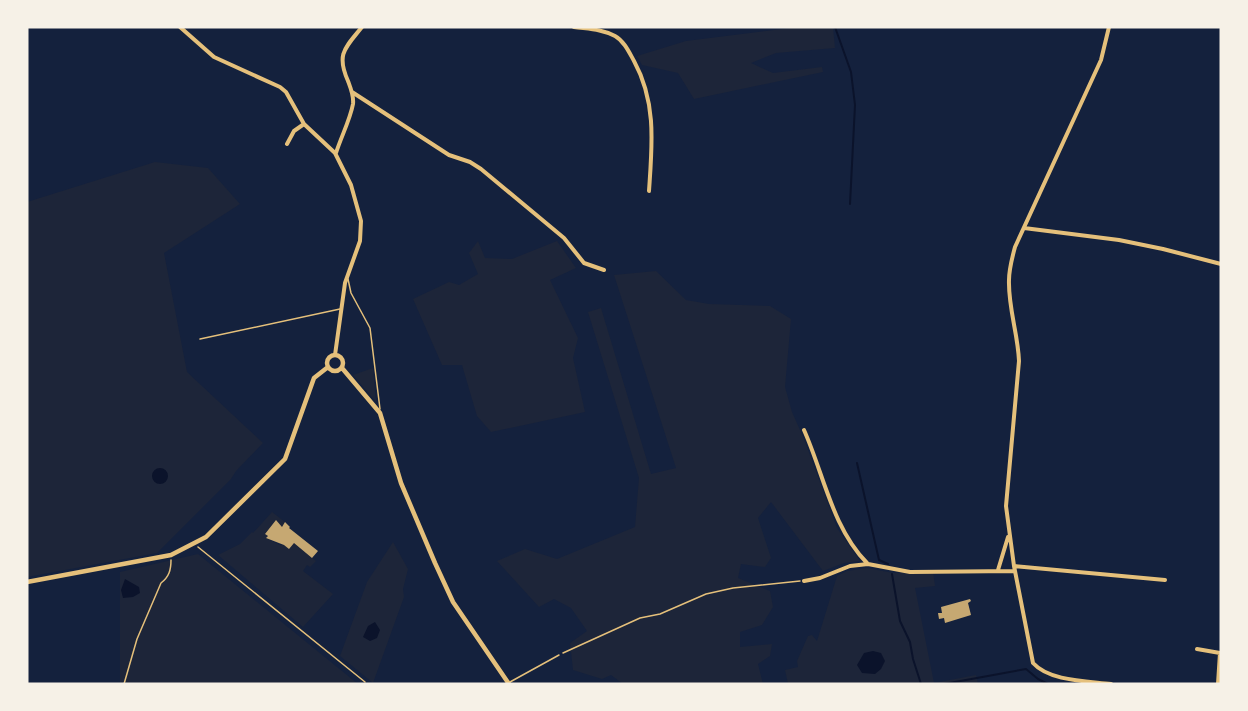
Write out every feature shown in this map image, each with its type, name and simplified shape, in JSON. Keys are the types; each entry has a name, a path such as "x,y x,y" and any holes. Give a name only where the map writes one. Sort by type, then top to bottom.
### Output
{"street":[{"path":"180,27 214,57 280,87 286,92 304,124 335,153 351,185 361,221 360,241 347,276 335,355"},
{"path":"335,153 353,103 352,92 341,58 362,27"},
{"path":"574,27 605,31 617,37 626,46 640,72 649,98 652,119 649,191"},
{"path":"1109,27 1101,60 1015,247 1009,280 1019,361 1006,490 1009,534 1033,663 1041,671 1052,676 1081,682 1111,684"},
{"path":"352,92 449,155 470,162 481,169 564,238 584,263 604,270"},
{"path":"287,144 294,131 304,124"},
{"path":"1024,227 1119,240 1221,264"},
{"path":"328,367 328,359 335,355"},
{"path":"335,355 343,360 342,368 380,413 401,483 453,602 509,684"},
{"path":"328,367 335,371 342,368"},
{"path":"27,582 171,555 206,537 285,459 314,378 328,367"},
{"path":"804,430 843,530 856,552 868,564"},
{"path":"998,570 1009,534"},
{"path":"804,581 820,578 850,566 868,564 910,572 1015,568 1165,580"},
{"path":"1197,649 1221,653 1218,684"}],"lane":[{"path":"347,276 351,293 370,327 380,413"},
{"path":"200,339 342,309"},
{"path":"509,684 559,655"}],"path":[{"path":"192,546 364,682"},
{"path":"124,684 137,639 161,583 167,579 170,572 171,555"},
{"path":"559,655 640,618 660,614 706,594 734,588 804,581"}],"shaded area":[{"path":"798,27 833,27 835,48 776,53 751,63 773,73 822,67 823,72 694,99 678,73 642,65 637,56 686,41"},
{"path":"155,162 208,168 240,204 164,253 187,372 263,443 231,479 157,553 27,577 27,202"},
{"path":"478,241 485,258 512,259 557,241 576,268 550,280 578,338 573,358 585,412 491,432 477,416 462,365 442,365 413,299 449,282 459,285 478,274 469,253"},
{"path":"656,271 686,300 709,304 770,306 791,319 785,387 792,412 837,528 860,561 844,563 823,571 771,502 758,518 771,558 765,567 741,564 738,578 770,591 773,607 762,625 740,632 740,647 772,644 770,656 758,664 763,684 623,684 611,675 602,679 573,670 570,643 587,631 571,608 554,599 539,607 497,561 525,549 557,559 635,527 639,478 588,312 601,308 651,474 676,468 614,275"},
{"path":"373,368 376,402 353,375"},
{"path":"160,468 168,476 160,484 152,476"},
{"path":"272,512 285,522 282,527 276,521 265,534 268,536 266,538 280,545 294,543 316,561 310,567 307,565 303,571 333,594 303,627 218,555 240,544"},
{"path":"393,542 408,569 403,589 404,597 373,683 340,656 367,582"},
{"path":"198,554 358,684 120,684 120,572"},
{"path":"867,568 893,573 933,571 935,586 915,588 934,683 976,675 978,684 788,684 785,670 798,667 797,661 808,636 812,635 817,641 837,576 847,571"},
{"path":"125,579 139,587 140,593 133,597 123,598 121,590"},
{"path":"375,622 380,630 377,638 370,641 363,637 368,626"},
{"path":"873,651 881,653 885,661 881,669 875,674 862,673 857,665 864,653"}],"building":[{"path":"276,520 282,527 285,522 289,528 318,551 312,558 294,543 289,549 266,538 268,536 265,534"},
{"path":"970,599 968,603 971,615 945,623 944,618 939,619 938,613 942,613 941,607"}],"waterway":[{"path":"835,27 851,72 855,105 850,204"},
{"path":"857,463 879,560 888,564"},
{"path":"892,574 900,621 910,642 921,684"},
{"path":"944,684 1026,669 1048,684"}]}
